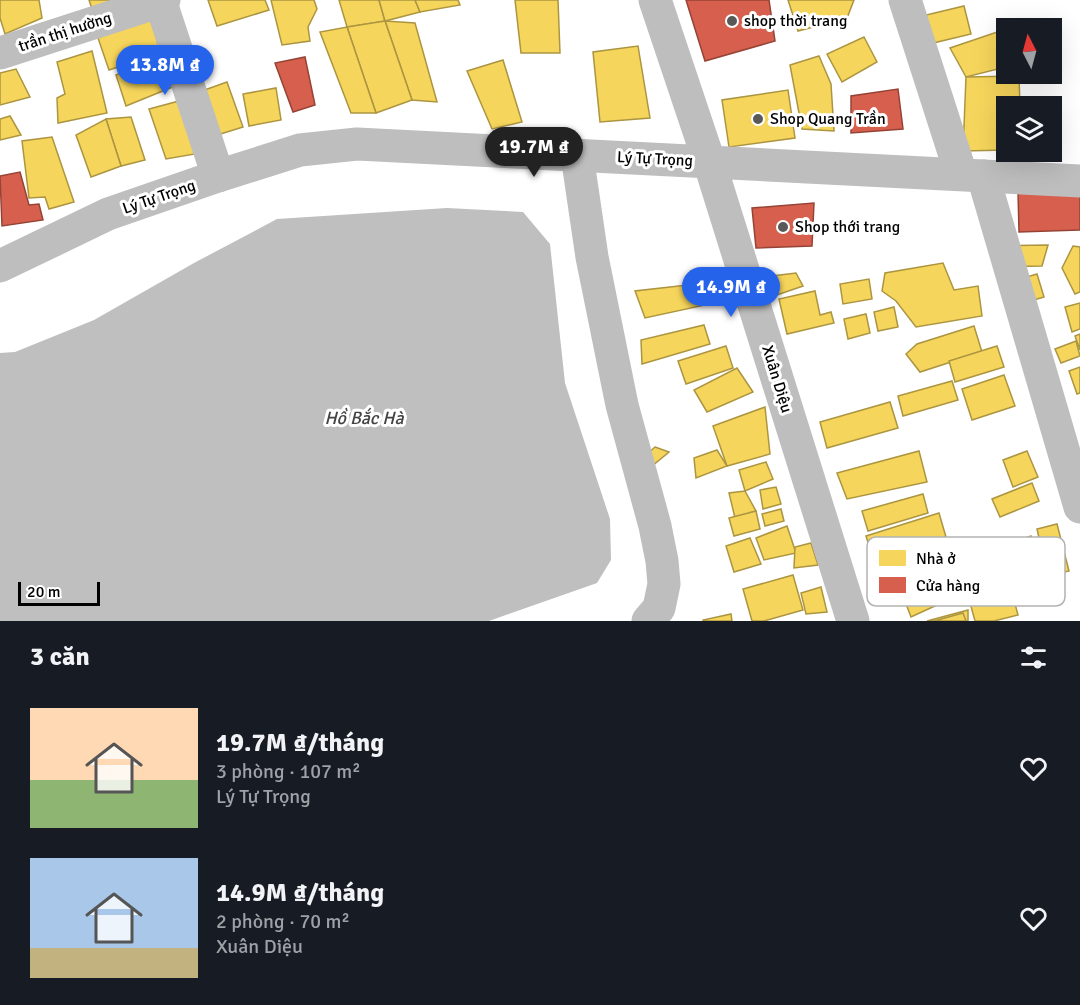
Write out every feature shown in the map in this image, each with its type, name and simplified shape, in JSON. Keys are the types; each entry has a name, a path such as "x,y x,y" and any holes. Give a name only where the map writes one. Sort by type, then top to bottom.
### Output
{"street":[{"path":"161,0 218,176"},
{"name":"trần thị hường","path":"0,53 161,0"},
{"name":"Xuân Diệu","path":"655,0 709,161 853,621"},
{"path":"905,0 972,175 1080,507"},
{"name":"Lý Tự Trọng","path":"0,265 108,214 218,176 300,150 357,144 1080,181"},
{"path":"578,155 592,257 622,405 655,526 662,561 664,584 657,617"}],"water":[{"name":"Hồ Bắc Hà","path":"447,208 523,212 550,244 565,383 610,519 611,560 597,583 489,621 0,621 0,353 15,352 94,320 277,219"}],"building: Nhà ở":[{"path":"0,0 39,0 42,18 5,34 0,18"},
{"path":"89,0 120,0 92,9"},
{"path":"208,0 265,0 269,10 217,26"},
{"path":"271,0 314,0 317,9 308,27 310,41 282,45"},
{"path":"339,0 379,0 385,21 347,27"},
{"path":"379,0 415,0 420,12 385,21"},
{"path":"415,0 458,0 460,5 420,12"},
{"path":"515,0 558,0 560,53 521,53"},
{"path":"788,0 854,0 847,18 798,31"},
{"path":"964,6 971,34 929,44 922,16"},
{"path":"151,16 160,53 109,70 98,38"},
{"path":"385,21 415,23 437,102 412,100"},
{"path":"385,21 412,100 376,113 347,27"},
{"path":"347,27 376,113 351,113 320,32"},
{"path":"996,32 996,70 966,77 950,48"},
{"path":"864,37 877,62 842,82 827,54"},
{"path":"638,46 650,118 600,122 593,52"},
{"path":"92,51 107,113 58,123 57,98 65,94 57,62"},
{"path":"819,56 831,84 834,131 802,129 790,65"},
{"path":"162,57 175,86 126,106 116,75"},
{"path":"503,60 522,122 492,129 467,71"},
{"path":"16,69 30,97 0,105 0,73"},
{"path":"996,76 996,84 1019,84 1020,96 996,96 996,150 963,151 966,77"},
{"path":"227,82 243,127 214,136 199,92"},
{"path":"276,88 281,120 249,126 243,94"},
{"name":"Shop Quang Trần","path":"788,90 795,138 729,147 722,100"},
{"path":"179,101 195,154 166,159 149,109"},
{"path":"10,116 21,135 0,140 0,119"},
{"path":"131,117 145,160 121,166 106,119"},
{"path":"106,119 121,166 91,177 76,135"},
{"path":"52,137 74,202 49,209 45,197 29,198 22,141"},
{"path":"1048,245 1042,266 997,267 996,246"},
{"path":"1073,246 1080,247 1080,292 1075,294 1062,268"},
{"path":"943,263 954,290 978,286 982,316 916,327 896,301 882,291 885,273"},
{"path":"796,273 803,286 774,296 772,276"},
{"path":"1037,274 1044,297 1027,302 1020,279"},
{"path":"869,279 872,299 843,304 840,284"},
{"path":"705,283 705,305 645,318 635,291"},
{"path":"815,291 820,315 831,312 834,323 787,334 779,299"},
{"path":"1080,303 1080,329 1072,332 1065,307"},
{"path":"894,307 898,327 878,331 874,312"},
{"path":"866,314 870,333 848,339 844,319"},
{"path":"704,325 710,344 642,364 641,340"},
{"path":"974,326 982,352 920,372 906,354 917,344"},
{"path":"1080,334 1080,350 1075,336"},
{"path":"1076,341 1080,356 1061,363 1055,349"},
{"path":"726,346 733,368 686,384 678,361"},
{"path":"997,346 1004,367 955,382 949,361"},
{"path":"1080,367 1080,393 1077,394 1069,371"},
{"path":"737,368 753,392 707,412 694,390"},
{"path":"1004,375 1015,406 972,420 962,389"},
{"path":"952,381 958,400 903,416 898,396"},
{"path":"890,402 898,428 827,448 820,422"},
{"path":"765,407 770,454 727,466 713,426"},
{"path":"655,447 669,452 652,466 646,455"},
{"path":"717,450 727,466 696,478 694,458"},
{"path":"919,451 927,482 847,499 837,473"},
{"path":"1027,451 1038,477 1013,487 1003,460"},
{"path":"766,462 773,479 745,491 739,470"},
{"path":"1032,483 1039,501 1000,517 992,499"},
{"path":"776,487 781,504 763,509 760,490"},
{"path":"745,491 756,511 735,518 729,493"},
{"path":"923,494 928,513 868,531 862,511"},
{"path":"781,509 784,521 765,526 762,514"},
{"path":"756,511 760,529 734,536 729,518"},
{"path":"939,513 946,537 867,537 867,539 866,536"},
{"path":"1057,524 1060,537 1039,537 1037,529"},
{"path":"787,526 796,553 764,560 756,538"},
{"path":"750,538 761,564 734,572 726,546"},
{"path":"811,543 818,565 794,568 795,547"},
{"path":"1065,555 1069,571 1065,572"},
{"path":"793,575 803,610 764,621 752,621 743,589"},
{"path":"821,587 827,612 806,614 801,593"},
{"path":"907,606 935,606 911,617"},
{"path":"971,606 1016,606 1018,615 994,621 975,621"},
{"path":"974,606 1015,606 1017,614 992,621 978,621"},
{"path":"968,610 968,621 927,621"},
{"path":"963,613 966,621 934,621"},
{"path":"731,614 732,621 703,621 703,620"}],"building: Cửa hàng":[{"name":"shop thời trang","path":"686,0 769,0 775,41 705,61"},
{"path":"305,57 315,105 293,112 275,63"},
{"path":"898,89 903,129 851,133 851,96"},
{"path":"20,172 29,205 39,204 43,220 2,226 0,176"},
{"path":"1080,191 1080,230 1019,232 1018,192"},
{"name":"Shop thới trang","path":"814,203 812,246 756,248 752,208"}],"place":[{"name":"shop thời trang","path":"732,21"},
{"name":"Shop Quang Trần","path":"758,119"},
{"name":"Shop thới trang","path":"783,227"}]}
